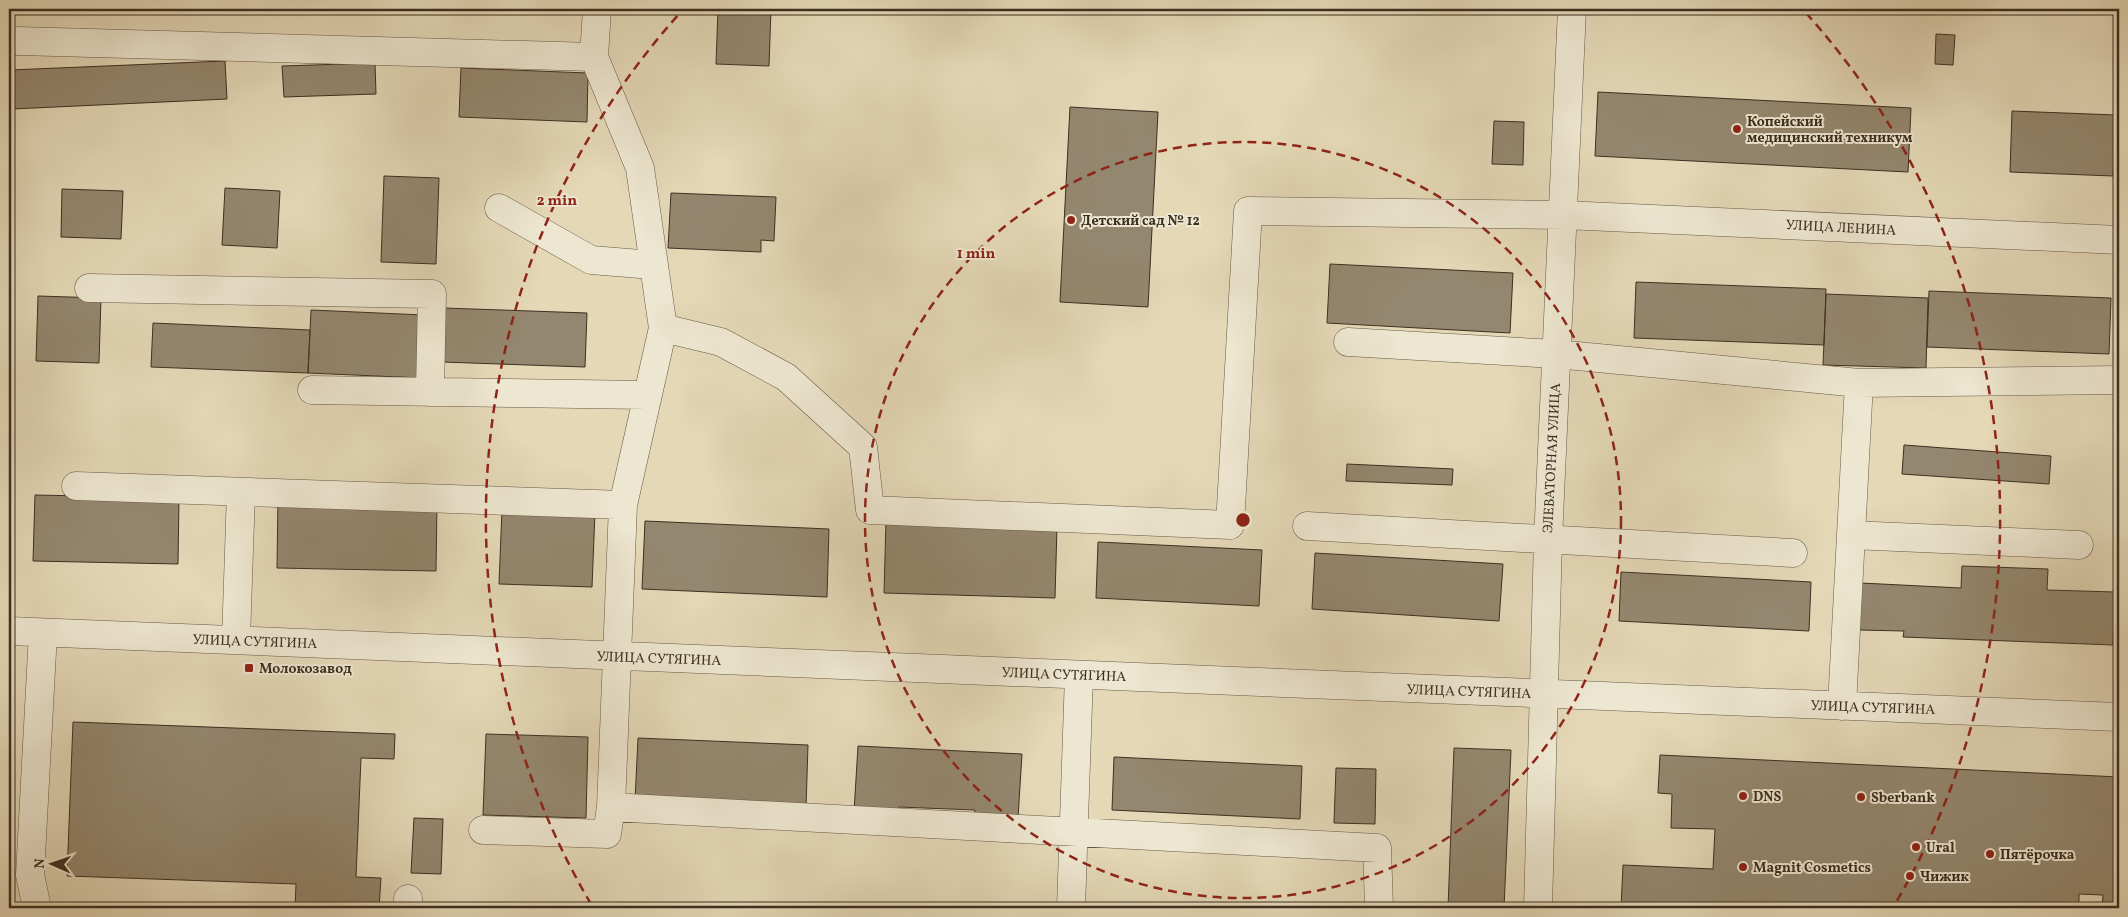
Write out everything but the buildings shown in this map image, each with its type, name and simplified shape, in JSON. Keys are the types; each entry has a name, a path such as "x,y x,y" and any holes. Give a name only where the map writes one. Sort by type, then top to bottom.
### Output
{"street":[{"path":"483,830 607,834 611,807 623,505 663,328 640,168 594,57 597,9"},
{"name":"ЭЛЕВАТОРНАЯ УЛИЦА","path":"1538,908 1548,540 1572,9"},
{"path":"18,41 594,57"},
{"path":"499,208 591,260 653,265"},
{"name":"УЛИЦА ЛЕНИНА","path":"663,328 721,342 786,377 864,446 870,510 1230,525 1248,211 1564,215 2119,240"},
{"path":"89,288 432,294 430,392"},
{"path":"1348,342 1556,354 1859,384 2119,380"},
{"path":"1842,706 1859,384"},
{"path":"312,390 647,395"},
{"path":"76,486 623,505"},
{"path":"236,640 241,492"},
{"path":"1307,526 1793,553"},
{"path":"1851,535 2080,546"},
{"name":"УЛИЦА СУТЯГИНА","path":"9,631 2119,717"},
{"path":"37,908 30,875 42,632"},
{"path":"1071,908 1079,675"},
{"path":"611,807 1377,848 1379,908"}],"place":[{"name":"Копейский медицинский техникум","path":"1737,129"},
{"name":"Детский сад № 12","path":"1071,220"},
{"name":"Молокозавод","path":"249,668"},
{"name":"DNS","path":"1743,796"},
{"name":"Sberbank","path":"1861,797"},
{"name":"Ural","path":"1916,847"},
{"name":"Пятёрочка","path":"1990,854"},
{"name":"Magnit Cosmetics","path":"1743,867"},
{"name":"Чижик","path":"1910,876"}]}
